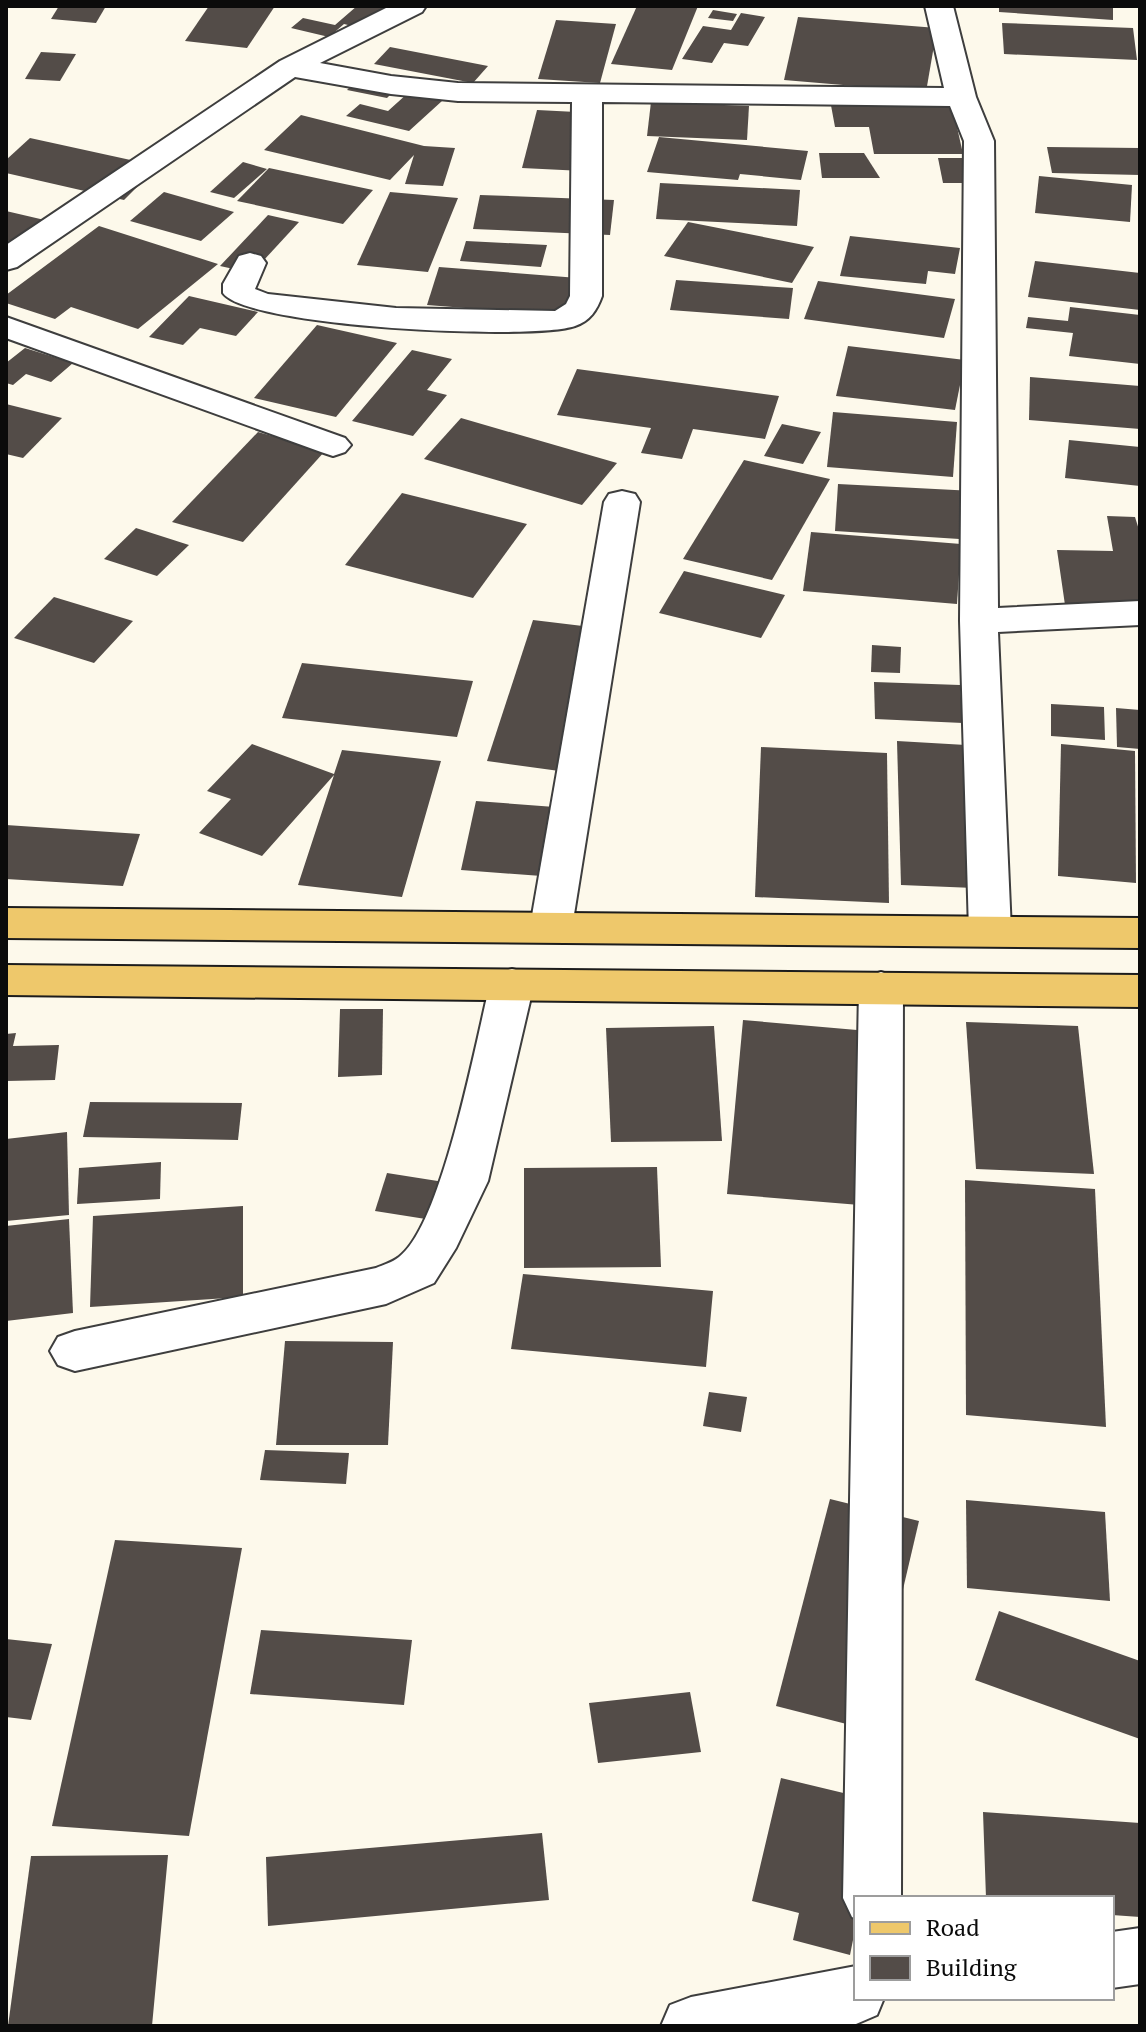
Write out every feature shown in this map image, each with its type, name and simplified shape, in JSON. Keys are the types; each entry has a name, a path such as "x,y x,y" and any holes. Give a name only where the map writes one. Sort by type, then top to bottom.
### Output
{"main road":[{"path":"6,923 1140,933"},
{"path":"6,980 1140,991"}],"street":[{"path":"6,260 290,67 412,6"},
{"path":"939,6 961,97 979,141 979,621 990,931"},
{"path":"290,67 391,85 458,92 961,97"},
{"path":"250,263 239,284 239,293 249,299 274,304 344,315 420,320 558,321 573,317 582,310 586,296 587,92"},
{"path":"6,327 333,445"},
{"path":"551,927 622,502"},
{"path":"979,621 1140,613"},
{"path":"75,1351 386,1285 417,1270 432,1248 465,1181 512,984"},
{"path":"872,1896 881,988"},
{"path":"1114,1960 1140,1956"},
{"path":"691,2026 854,1995"}],"building":[{"path":"59,6 106,6 96,23 51,19"},
{"path":"209,6 275,6 247,48 185,41"},
{"path":"357,6 390,6 364,29 344,24 329,37 291,28 303,18 335,25"},
{"path":"637,6 698,6 672,70 611,64"},
{"path":"999,6 1113,6 1113,20 999,12"},
{"path":"713,10 737,14 733,21 708,18"},
{"path":"741,13 765,17 748,46 724,43 712,63 682,59 703,26 731,30"},
{"path":"798,17 937,28 926,92 784,80"},
{"path":"556,20 616,24 600,83 538,79"},
{"path":"1002,23 1133,28 1137,60 1004,54"},
{"path":"390,47 488,66 473,83 374,64"},
{"path":"41,52 76,54 60,81 25,79"},
{"path":"356,81 396,89 387,98 347,90"},
{"path":"408,93 442,101 409,131 346,116 360,104 388,111"},
{"path":"830,100 951,100 963,154 874,154 869,127 835,127"},
{"path":"651,102 749,106 747,140 647,136"},
{"path":"537,110 596,113 583,171 522,168"},
{"path":"301,115 424,146 455,148 443,186 405,184 414,155 390,180 264,150"},
{"path":"659,137 808,151 801,180 740,174 738,180 647,172"},
{"path":"30,138 158,166 124,200 6,173 6,160"},
{"path":"1047,147 1140,148 1140,175 1052,173"},
{"path":"819,153 864,153 880,178 822,178"},
{"path":"938,158 962,158 967,183 943,183"},
{"path":"243,162 267,169 234,198 210,192"},
{"path":"269,168 373,190 343,224 237,201"},
{"path":"1039,176 1132,185 1130,222 1035,213"},
{"path":"660,183 800,190 797,226 656,219"},
{"path":"164,192 234,212 201,241 130,221"},
{"path":"390,192 458,198 428,272 357,265"},
{"path":"480,195 614,200 610,235 473,229"},
{"path":"6,211 66,225 28,262 6,257"},
{"path":"268,215 299,222 252,273 220,266"},
{"path":"688,222 814,247 792,283 664,256"},
{"path":"99,226 218,264 138,329 71,307 55,319 6,303 6,295"},
{"path":"850,236 960,248 955,274 928,271 926,284 840,276"},
{"path":"466,241 547,245 541,267 460,261"},
{"path":"1035,261 1140,273 1140,310 1028,297"},
{"path":"439,267 578,278 568,316 427,305"},
{"path":"676,280 793,288 789,319 670,310"},
{"path":"818,281 955,299 944,338 804,319"},
{"path":"189,296 258,312 236,336 200,328 183,345 149,337"},
{"path":"1070,307 1140,315 1140,364 1069,356 1073,333 1026,328 1028,317 1068,321"},
{"path":"317,325 397,343 336,417 254,398"},
{"path":"848,346 965,360 955,410 836,396"},
{"path":"25,348 73,363 51,382 26,374 13,385 6,383 6,363"},
{"path":"412,350 452,359 427,390 447,395 413,436 352,421"},
{"path":"577,369 779,396 765,439 693,429 682,459 641,453 651,428 557,415"},
{"path":"1030,377 1140,386 1140,429 1029,420"},
{"path":"6,404 62,418 23,458 6,454"},
{"path":"833,412 957,422 953,477 827,467"},
{"path":"461,418 617,463 582,505 424,459"},
{"path":"782,424 821,432 803,464 764,456"},
{"path":"258,432 325,451 243,542 172,522"},
{"path":"1069,440 1140,447 1140,486 1065,478"},
{"path":"744,460 830,479 772,580 683,559"},
{"path":"838,484 974,491 975,540 835,531"},
{"path":"402,493 527,524 473,598 345,565"},
{"path":"1107,516 1135,517 1140,533 1140,607 1065,605 1057,550 1113,551"},
{"path":"136,528 189,545 157,576 104,559"},
{"path":"811,532 961,544 957,604 803,591"},
{"path":"684,571 785,595 761,638 659,613"},
{"path":"54,597 133,621 94,663 14,638"},
{"path":"533,620 616,630 574,773 487,761"},
{"path":"872,645 901,647 900,673 871,672"},
{"path":"302,663 473,681 457,737 282,718"},
{"path":"874,682 960,685 963,723 875,719"},
{"path":"1051,704 1104,707 1105,740 1051,736"},
{"path":"1116,708 1140,710 1140,749 1117,747"},
{"path":"897,741 966,745 974,888 901,885"},
{"path":"252,744 334,774 342,750 441,761 402,897 298,885 334,775 262,856 199,833 231,799 207,791"},
{"path":"1061,744 1135,751 1136,883 1058,876"},
{"path":"761,747 887,753 889,903 755,897"},
{"path":"476,801 568,808 555,877 461,870"},
{"path":"6,825 140,834 123,886 6,879"},
{"path":"340,1009 383,1009 382,1075 338,1077"},
{"path":"743,1020 880,1032 872,1206 727,1194"},
{"path":"966,1022 1078,1026 1094,1174 976,1169"},
{"path":"714,1026 722,1141 611,1142 606,1028"},
{"path":"16,1033 13,1046 59,1045 55,1080 6,1081 6,1034"},
{"path":"90,1102 242,1103 238,1140 83,1137"},
{"path":"67,1132 69,1215 6,1221 6,1139"},
{"path":"161,1162 160,1199 77,1204 79,1168"},
{"path":"657,1167 661,1267 524,1268 524,1168"},
{"path":"387,1173 444,1182 432,1220 375,1211"},
{"path":"965,1180 1095,1189 1106,1427 966,1415"},
{"path":"243,1206 243,1297 90,1307 93,1216"},
{"path":"69,1219 73,1313 6,1321 6,1226"},
{"path":"523,1274 713,1291 706,1367 511,1349"},
{"path":"285,1341 393,1342 388,1445 276,1445"},
{"path":"709,1392 747,1397 741,1432 703,1426"},
{"path":"265,1450 349,1453 346,1484 260,1480"},
{"path":"830,1499 919,1521 870,1730 776,1706"},
{"path":"966,1500 1105,1512 1110,1601 967,1588"},
{"path":"115,1540 242,1548 189,1836 52,1826"},
{"path":"999,1611 1140,1661 1140,1739 975,1680"},
{"path":"261,1630 412,1640 404,1705 250,1694"},
{"path":"6,1639 52,1644 31,1720 6,1717"},
{"path":"690,1692 701,1752 598,1763 589,1703"},
{"path":"781,1778 881,1802 861,1896 854,1896 854,1935 850,1955 793,1940 799,1913 752,1901"},
{"path":"983,1812 1140,1823 1140,1917 1114,1915 1114,1896 986,1896"},
{"path":"542,1833 549,1900 268,1926 266,1857"},
{"path":"168,1855 152,2026 8,2026 31,1856"}]}
